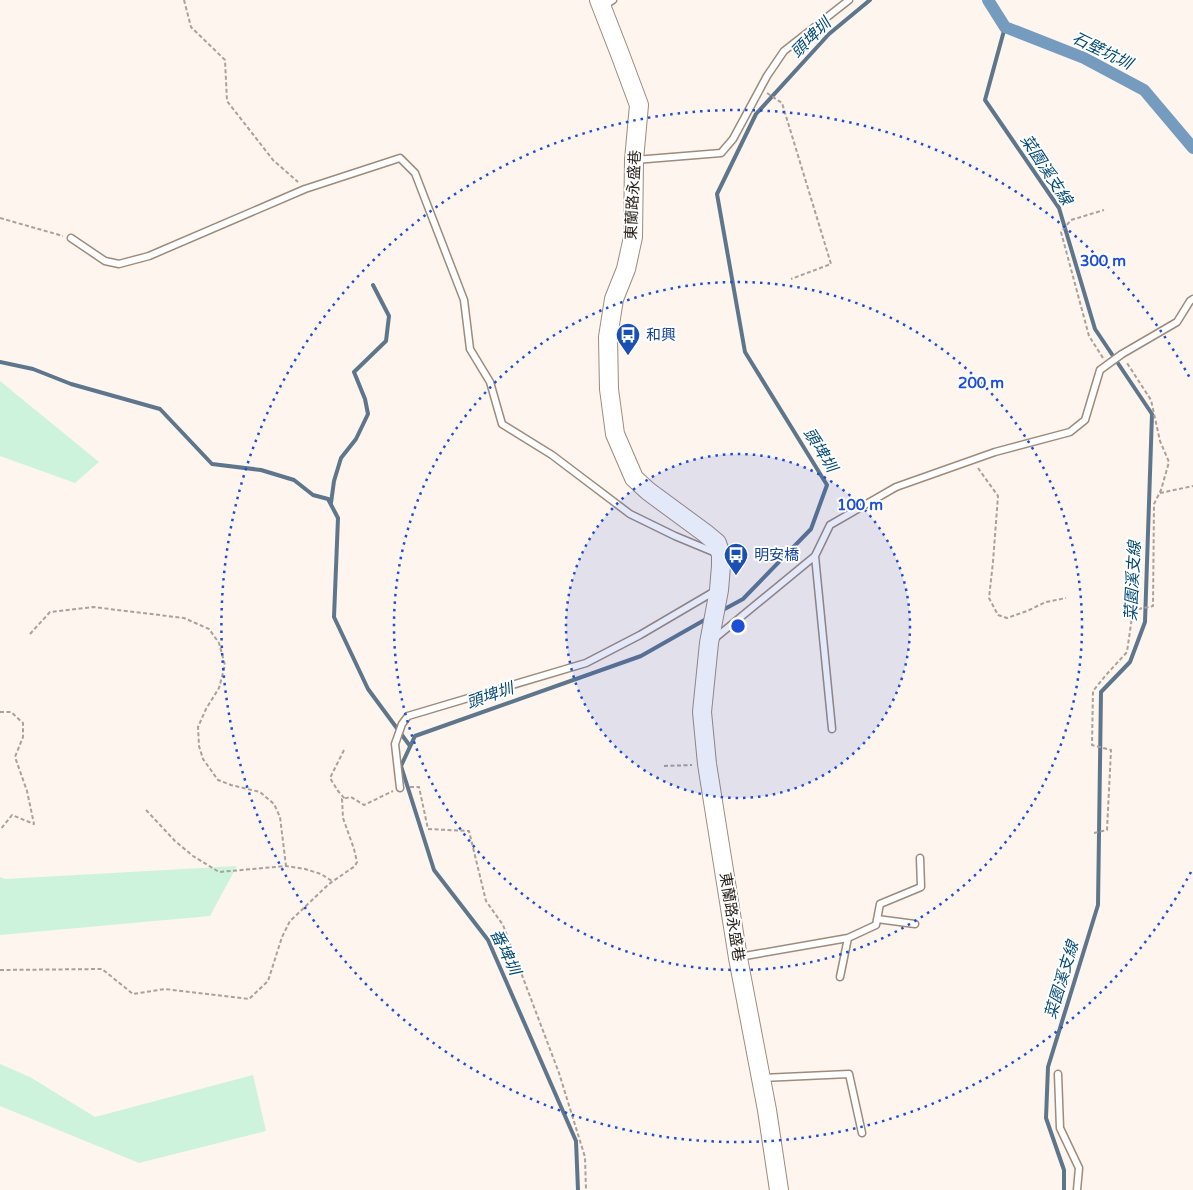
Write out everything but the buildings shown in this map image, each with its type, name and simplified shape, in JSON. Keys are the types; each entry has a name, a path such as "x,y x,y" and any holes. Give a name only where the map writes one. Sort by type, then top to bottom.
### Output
{"street":[{"name":"東蘭路永盛巷","path":"602,2 639,105 634,160 633,237 626,269 614,299 608,337 609,389 615,434 634,478 648,491 717,543 721,555"},
{"path":"709,643 719,590 721,555"},
{"name":"東蘭路永盛巷","path":"709,643 702,712 707,764 738,958 761,1078 779,1190"}],"lane":[{"path":"634,160 721,153 733,139 767,76 784,51 849,0"},
{"path":"71,238 104,261 119,264 149,256 305,189 400,158 415,173 461,290 470,348 490,382 502,424 552,455 630,514 675,536 721,555"},
{"path":"709,643 815,556 830,525 896,486 996,452 1070,432 1086,420 1100,370 1122,354 1177,322 1193,299"},
{"path":"815,556 832,729"},
{"path":"400,788 395,744 402,724 408,716 586,663 719,590"},
{"path":"738,958 848,938 876,925 880,904 921,887 920,858"},
{"path":"878,919 914,924"},
{"path":"840,977 848,938"},
{"path":"761,1078 849,1074 862,1133"},
{"path":"1058,1074 1060,1128 1079,1168 1077,1190"}],"path":[{"path":"184,0 191,27 225,60 227,101 273,160 305,189"},
{"path":"760,89 782,103 831,264 791,280"},
{"path":"1104,210 1070,220 1062,232 1089,336 1107,365"},
{"path":"0,218 71,238"},
{"path":"1094,833 1107,830 1111,750 1092,745 1093,691 1127,652 1133,610 1152,606 1154,504 1160,493 1169,462 1160,441 1151,400 1122,354"},
{"path":"972,460 998,496 989,598 998,614 1007,618 1046,602 1066,598"},
{"path":"1160,493 1193,486"},
{"path":"30,634 50,612 93,607 184,618 209,629 219,643 225,665 219,688 198,727 199,746 203,759 218,780 260,792 274,804 280,817 286,866"},
{"path":"0,712 11,712 23,723 22,737 15,757 27,791 34,824 12,815 0,830"},
{"path":"344,750 330,778 345,798"},
{"path":"664,766 707,764"},
{"path":"0,970 102,969 133,994 164,989 249,999 268,981 282,938 290,921 332,882 355,866 357,862 343,818 342,799 350,797 364,805 400,788 419,787 428,829 469,831 486,901 503,925 559,1073 585,1157 586,1190"},
{"path":"146,810 175,841 193,856 220,872 286,866 321,874 332,882"}],"green space":[{"path":"0,381 99,462 75,483 0,456"},
{"path":"237,866 210,916 0,935 0,877 5,879"},
{"path":"0,1064 30,1077 95,1117 253,1075 266,1131 139,1163 0,1106"}],"waterway":[{"name":"頭埤圳","path":"721,611 743,599 811,529 827,485 745,352 717,194 756,114 829,34 870,0"},
{"name":"石壁坑圳","path":"988,0 1005,27 1084,58 1144,90 1193,148"},
{"name":"菜園溪支線","path":"1005,27 985,100 1059,208 1095,329 1152,414 1145,622 1130,662 1101,692 1098,905 1048,1067 1046,1118 1064,1170 1064,1190"},
{"path":"331,503 334,481 341,458 356,439 368,414 365,399 354,372 386,341 389,316 373,285"},
{"path":"0,362 33,369 71,384 160,409 212,464 261,470 294,480 313,495 328,499 338,518 334,617 368,689 410,746"},
{"name":"番埤圳","path":"578,1190 576,1141 488,940 434,870 401,766 415,736 641,656 708,618"}],"place":[{"name":"和興","path":"628,356"},
{"name":"明安橋","path":"736,576"}]}
